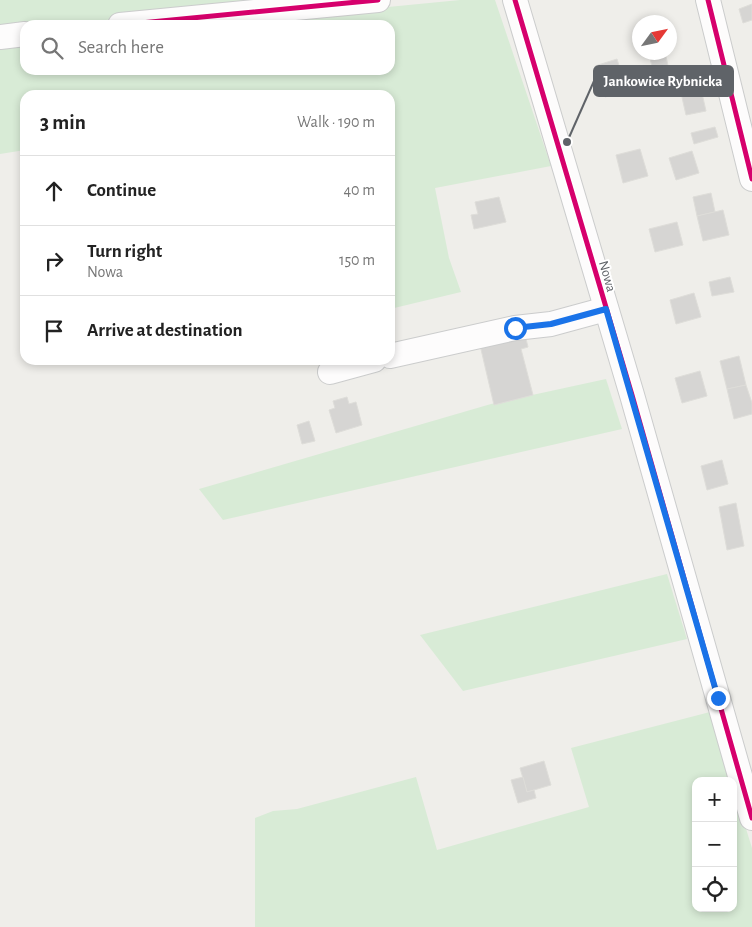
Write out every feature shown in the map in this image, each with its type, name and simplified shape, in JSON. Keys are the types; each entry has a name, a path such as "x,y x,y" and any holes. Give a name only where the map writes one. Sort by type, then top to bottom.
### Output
{"street":[{"path":"172,20 378,0"},
{"name":"Nowa","path":"515,0 752,818"},
{"path":"708,0 752,179"},
{"path":"0,37 20,35"},
{"path":"395,355 515,328 551,324 606,309"},
{"path":"330,372 356,365"}],"green space":[{"path":"0,0 258,0 106,20 20,20 20,26 0,30"},
{"path":"460,0 495,0 551,166 435,188 449,258 461,292 395,308 395,90 20,90 20,151 0,154 0,35 20,33 20,75 395,75 395,20 255,20"},
{"path":"606,379 622,429 223,520 199,489 491,404"},
{"path":"667,574 687,639 463,691 420,635"},
{"path":"710,712 730,777 692,777 692,912 737,912 737,800 752,848 752,927 255,927 255,818 273,811 297,809 416,777 437,850 589,807 571,748"}],"building":[{"path":"752,4 752,20 743,23 739,9"},
{"path":"617,59 627,91 605,97 595,66"},
{"path":"650,60 667,60 669,70 654,74"},
{"path":"699,80 706,111 686,115 679,84"},
{"path":"715,127 718,137 694,144 691,133"},
{"path":"640,149 648,176 623,183 616,155"},
{"path":"692,151 699,173 676,180 669,158"},
{"path":"711,193 715,212 697,216 693,197"},
{"path":"499,197 506,222 474,229 471,215 478,214 475,202"},
{"path":"723,210 729,235 703,241 697,216"},
{"path":"677,222 683,245 655,252 649,229"},
{"path":"730,277 734,292 712,296 709,282"},
{"path":"694,293 701,317 676,324 670,300"},
{"path":"525,335 528,347 521,349 533,395 494,405 480,345"},
{"path":"739,356 746,385 727,389 720,361"},
{"path":"700,371 707,396 682,403 675,378"},
{"path":"746,385 752,403 752,414 734,419 727,389"},
{"path":"347,397 349,404 356,402 362,425 336,433 329,410 335,408 333,401"},
{"path":"309,421 315,441 302,444 297,425"},
{"path":"722,460 728,484 707,490 701,466"},
{"path":"736,503 744,546 727,550 719,507"},
{"path":"544,761 551,785 527,792 520,768"},
{"path":"523,777 527,792 534,790 536,798 518,803 511,780"}],"cycle path":[{"path":"172,20 378,0"},
{"path":"515,0 632,395 752,818"},
{"path":"708,0 752,179"}],"place":[{"name":"Jankowice Rybnicka","path":"567,142"}],"route":[{"path":"515,328 551,324 606,309 718,698"}]}
